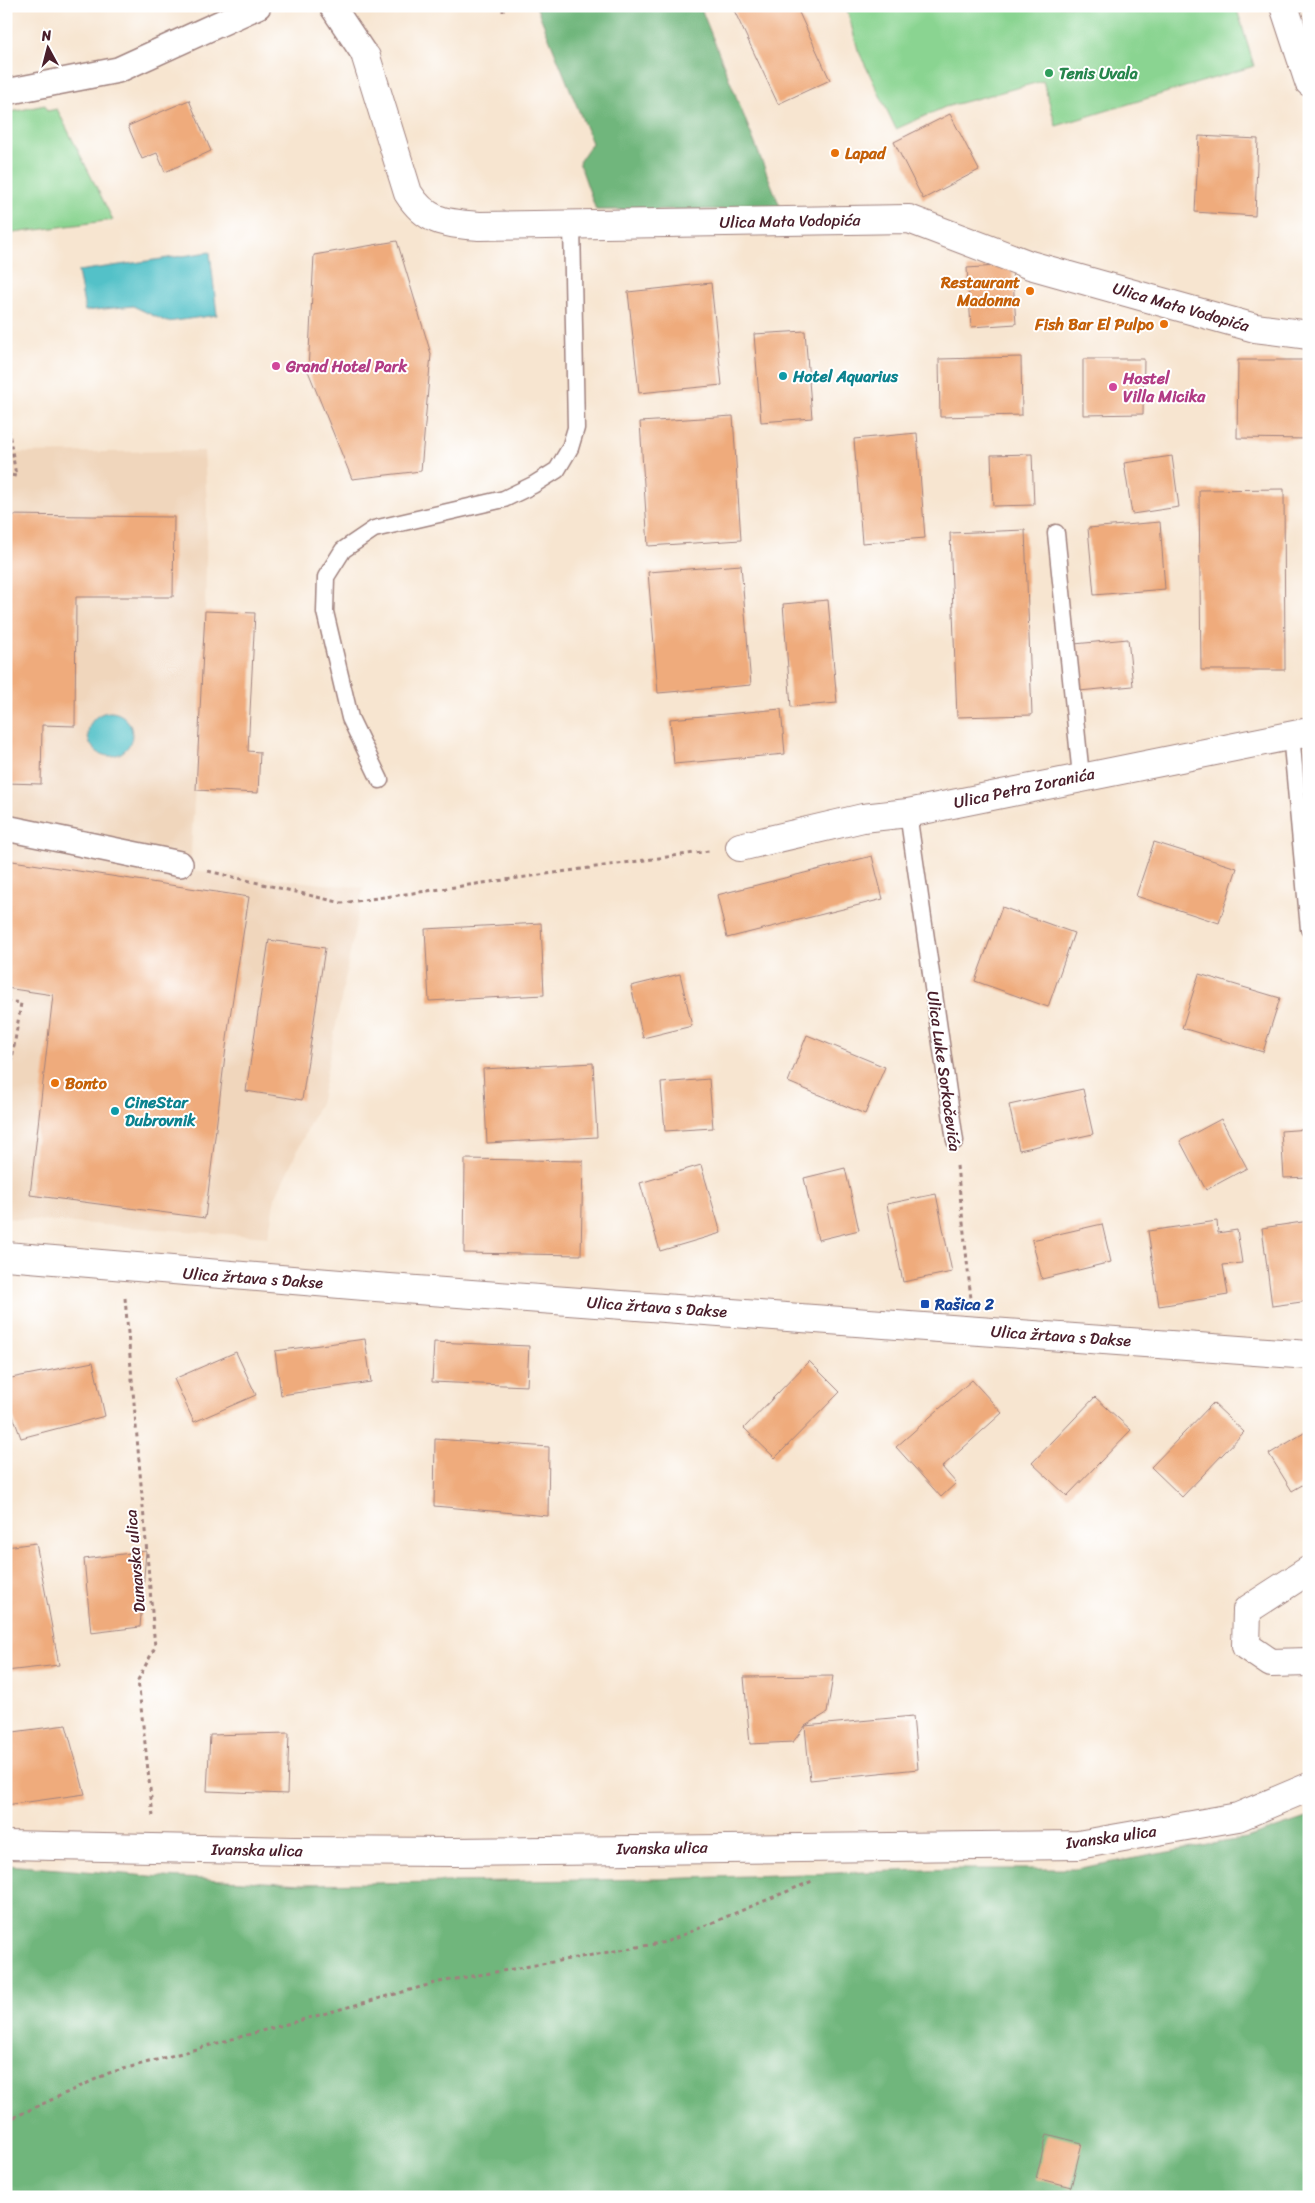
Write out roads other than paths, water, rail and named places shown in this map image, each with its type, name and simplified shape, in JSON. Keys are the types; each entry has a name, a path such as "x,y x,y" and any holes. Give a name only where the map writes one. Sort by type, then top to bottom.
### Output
{"street":[{"path":"6,92 118,70 258,6"},
{"path":"332,6 366,57"},
{"path":"1284,6 1309,82"},
{"name":"Ulica Mata Vodopića","path":"366,57 408,193 417,206 429,217 447,223 479,226 909,219 1030,265 1255,328 1309,335"},
{"name":"Ulica Petra Zoranića","path":"740,847 863,818 908,812 1300,733"},
{"path":"6,828 180,864"},
{"name":"Ulica žrtava s Dakse","path":"6,1256 122,1268 1309,1355"},
{"path":"1309,1570 1246,1610 1246,1646 1271,1663 1309,1662"},
{"name":"Ivanska ulica","path":"6,1845 454,1852 1078,1845 1238,1817 1309,1787"}],"lane":[{"path":"380,780 350,718 325,612 326,577 344,550 374,530 504,499 557,470 570,448 576,428 572,225"},
{"path":"1056,533 1082,776"},
{"path":"1300,733 1309,929"},
{"name":"Ulica Luke Sorkočevića","path":"908,812 954,1141"}],"water":[{"path":"210,252 217,315 167,322 133,306 85,311 78,271"},
{"path":"114,712 126,718 131,725 131,743 126,750 119,755 106,756 98,753 91,746 88,730 91,722 98,715"}],"place":[{"name":"Tenis Uvala","path":"1049,73"},
{"name":"Lapad","path":"835,153"},
{"name":"Restaurant Madonna","path":"1030,291"},
{"name":"Fish Bar El Pulpo","path":"1164,324"},
{"name":"Grand Hotel Park","path":"276,366"},
{"name":"Hotel Aquarius","path":"783,376"},
{"name":"Hostel Villa Micika","path":"1113,387"},
{"name":"Bonto","path":"55,1083"},
{"name":"CineStar Dubrovnik","path":"115,1111"},
{"name":"Rašica 2","path":"925,1304"}]}
